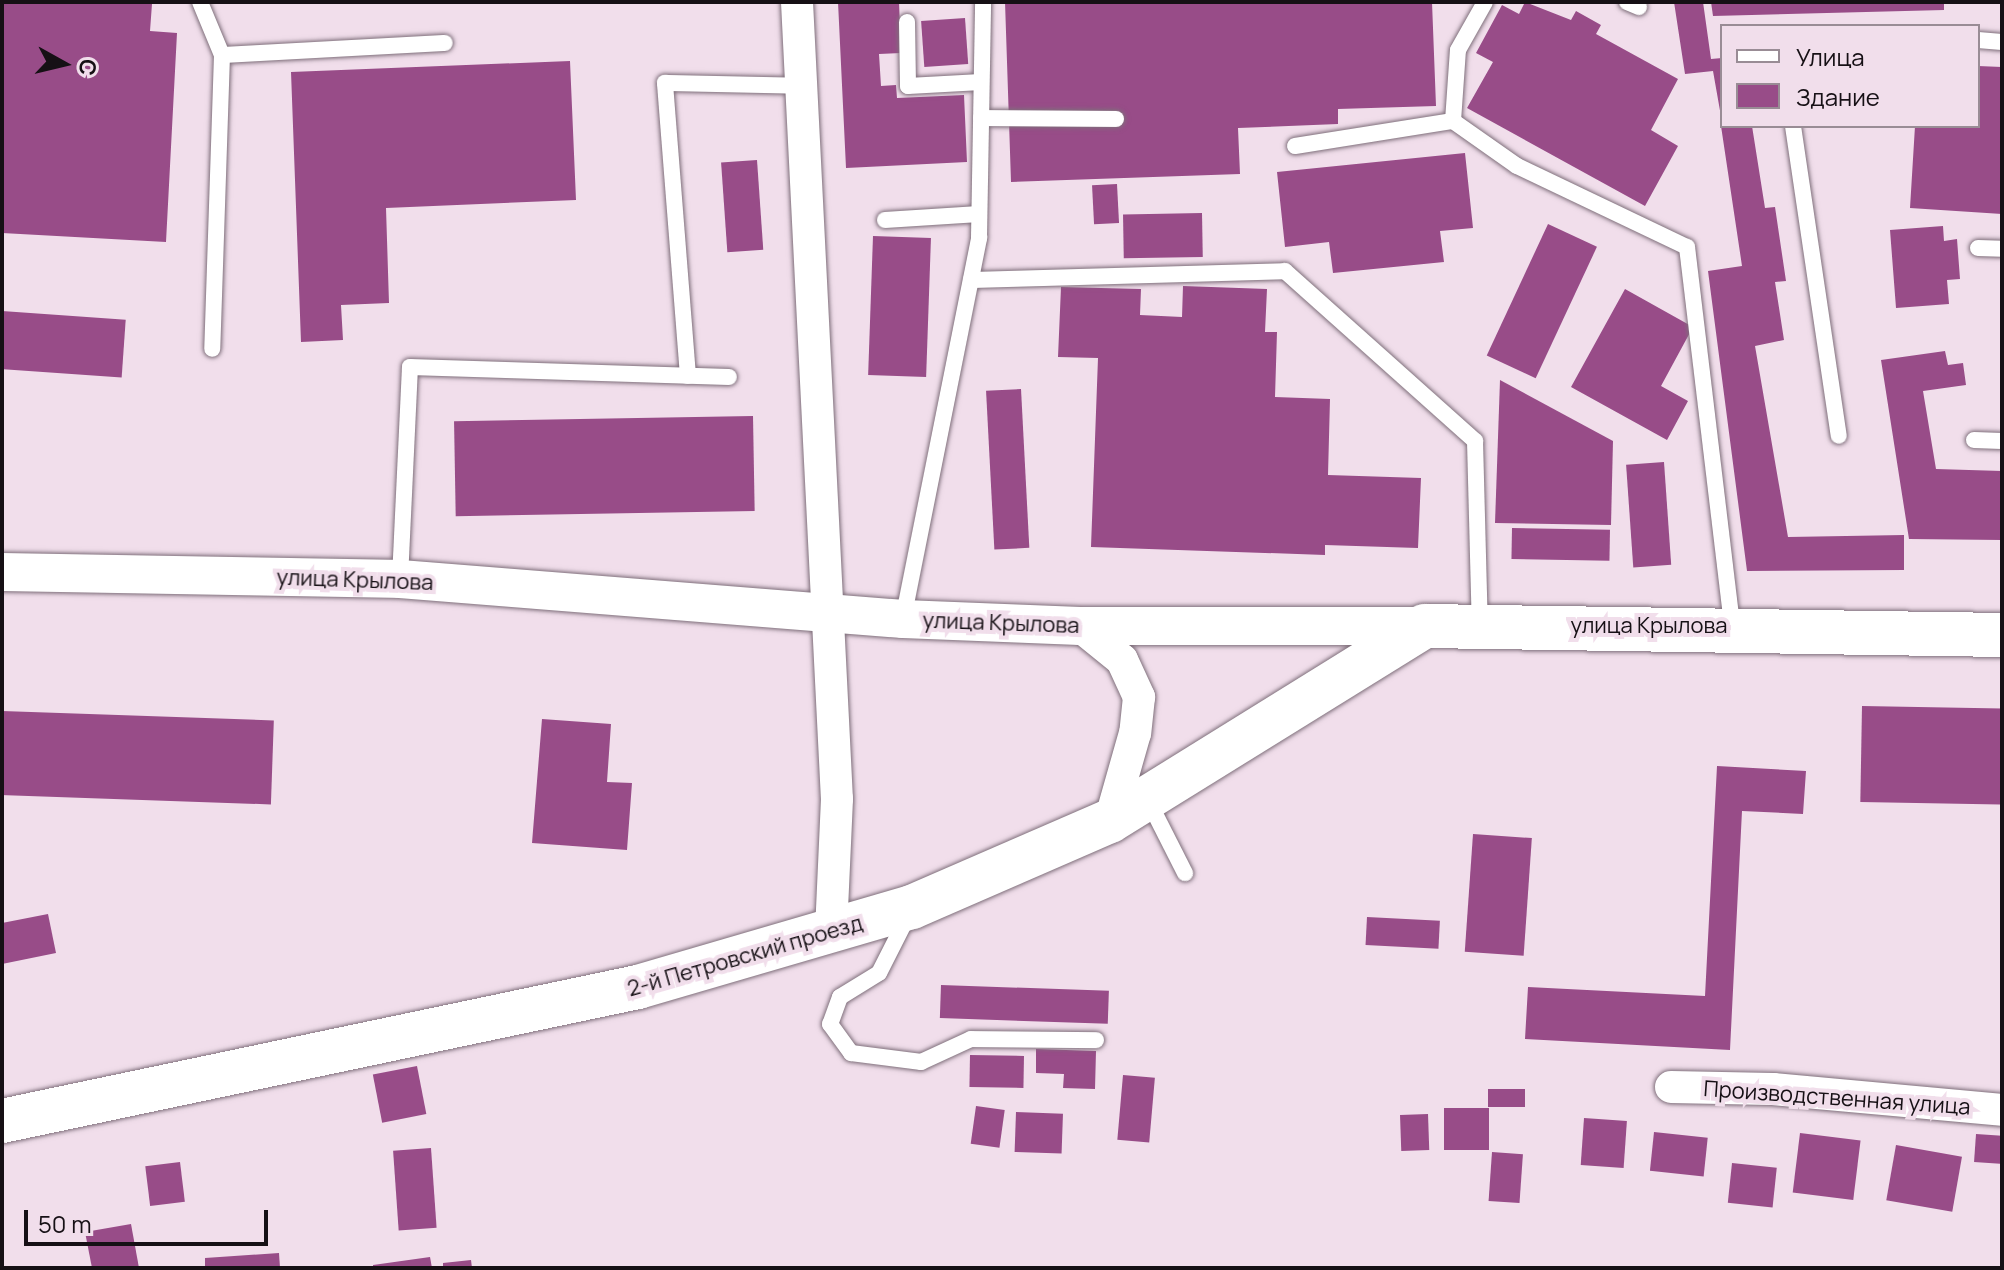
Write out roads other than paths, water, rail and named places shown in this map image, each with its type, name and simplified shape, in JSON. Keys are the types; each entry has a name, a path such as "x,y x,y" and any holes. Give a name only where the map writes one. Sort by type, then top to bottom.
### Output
{"main road":[{"name":"улица Крылова","path":"1425,626 1732,627 2002,635"},
{"name":"2-й Петровский проезд","path":"2,1121 514,1016 831,933 912,907 1110,821 1425,626"}],"street":[{"path":"797,2 825,612 837,799 831,933"},
{"name":"улица Крылова","path":"2,572 400,579 903,619 1080,626 1425,626"},
{"path":"1080,626 1122,660 1139,697 1135,733 1110,821"},
{"name":"Производственная улица","path":"1671,1087 1773,1089 2002,1110"}],"lane":[{"path":"200,2 222,55 212,349"},
{"path":"903,619 971,280 979,214 983,2"},
{"path":"1453,121 1458,50 1485,2"},
{"path":"907,22 908,86 981,82"},
{"path":"1980,40 2002,42"},
{"path":"222,55 445,43"},
{"path":"688,376 665,83 803,86"},
{"path":"981,118 1116,119"},
{"path":"1295,146 1453,121 1517,166 1687,247 1732,627"},
{"path":"1793,128 1839,436"},
{"path":"885,220 979,214"},
{"path":"1978,248 2002,249"},
{"path":"971,280 1285,271 1475,441 1480,626"},
{"path":"400,579 410,367 729,377"},
{"path":"1974,440 2002,441"},
{"path":"1147,798 1185,873"},
{"path":"912,907 896,950 879,973 840,997 830,1024 851,1053 921,1062 971,1039 1096,1040"}]}
